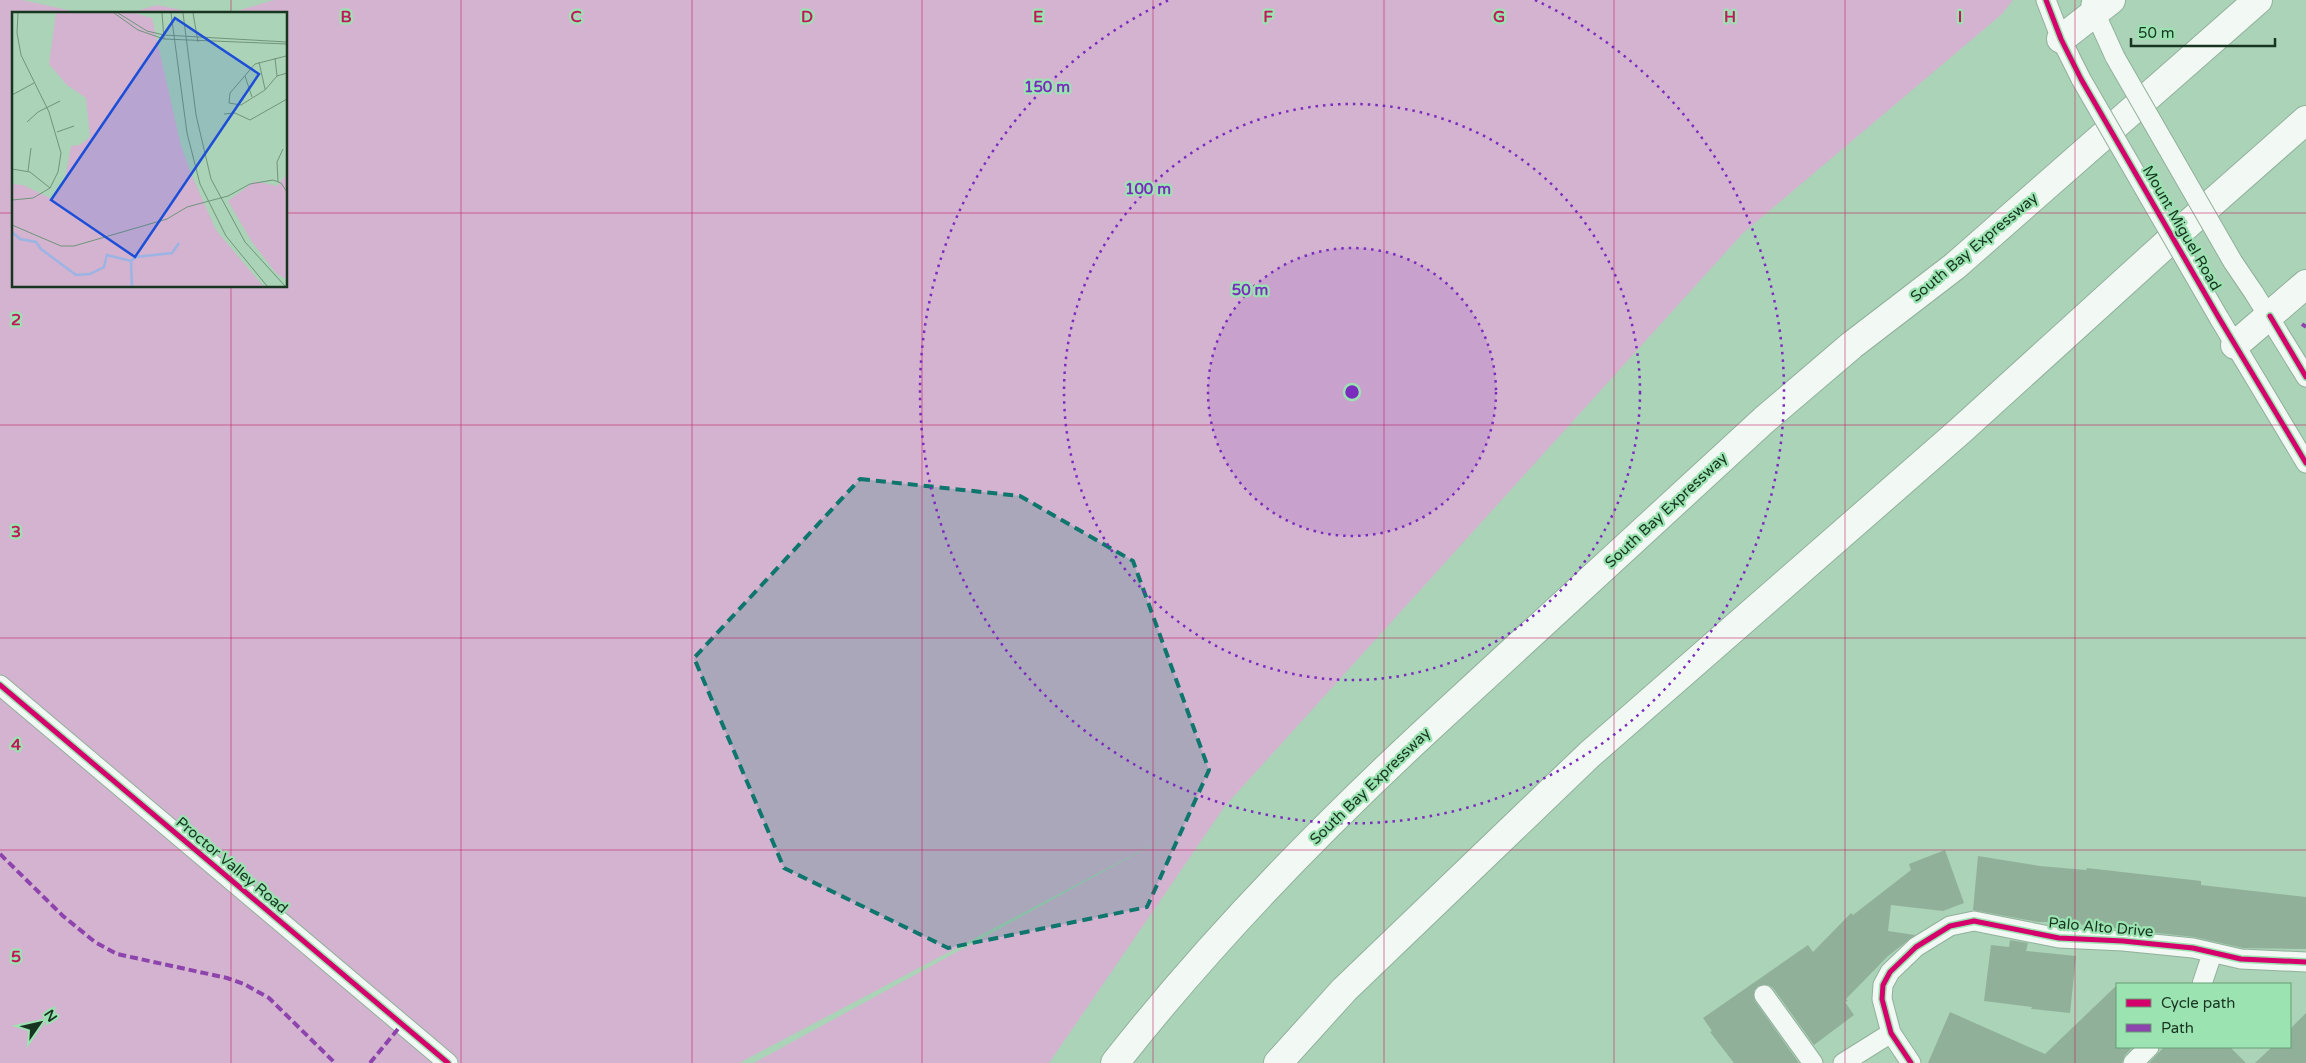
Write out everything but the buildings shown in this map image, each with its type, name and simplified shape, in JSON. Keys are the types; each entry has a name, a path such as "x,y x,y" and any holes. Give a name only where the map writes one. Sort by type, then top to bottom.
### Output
{"highway":[{"name":"South Bay Expressway","path":"1115,1063 1175,990 1265,890 1371,782 1419,737 1771,414 1852,345 1955,266 2258,0"},
{"path":"2061,39 2099,4"},
{"path":"1278,1063 1344,990 1590,754 1960,431 2306,120"},
{"path":"2235,345 2306,284"}],"street":[{"name":"Mount Miguel Road","path":"2046,0 2061,39 2081,79 2219,318 2306,463"},
{"name":"Mount Miguel Road","path":"2099,4 2115,57 2228,254 2270,316 2306,377"},
{"name":"Proctor Valley Road","path":"0,685 448,1063"},
{"name":"Palo Alto Drive","path":"1911,1063 1891,1033 1882,999 1883,985 1890,972 1916,946 1950,926 1974,921 2059,938 2176,946 2241,959 2306,962"},
{"path":"2202,983 2212,954"},
{"path":"1764,995 1813,1063"},
{"path":"1843,1063 1891,1033"},
{"path":"2133,1063 2148,1048"}],"highlighted area":[{"path":"860,479 1020,496 1133,561 1209,770 1147,907 948,948 784,868 694,658"}],"shaded area":[{"path":"0,0 22,0 77,12 12,12 12,288 288,288 288,12 234,12 274,0 2013,0 2002,14 1743,233 1225,806 1049,1063 754,1063 1176,832 739,1063 0,1063"},
{"path":"157,5 191,12 133,12"}],"marked path":[{"path":"2302,324 2306,327"},
{"path":"0,854 63,916 95,942 117,954 227,978 244,984 269,998 335,1063"},
{"path":"370,1063 402,1024"}],"cycle path":[{"path":"2046,0 2061,39 2081,79 2219,318 2306,463"},
{"path":"2270,316 2306,377"},
{"path":"0,685 448,1063"},
{"path":"1911,1063 1891,1033 1882,999 1883,985 1890,972 1916,947 1950,926 1974,921 2059,938 2123,941 2193,948 2241,959 2306,962"}]}
